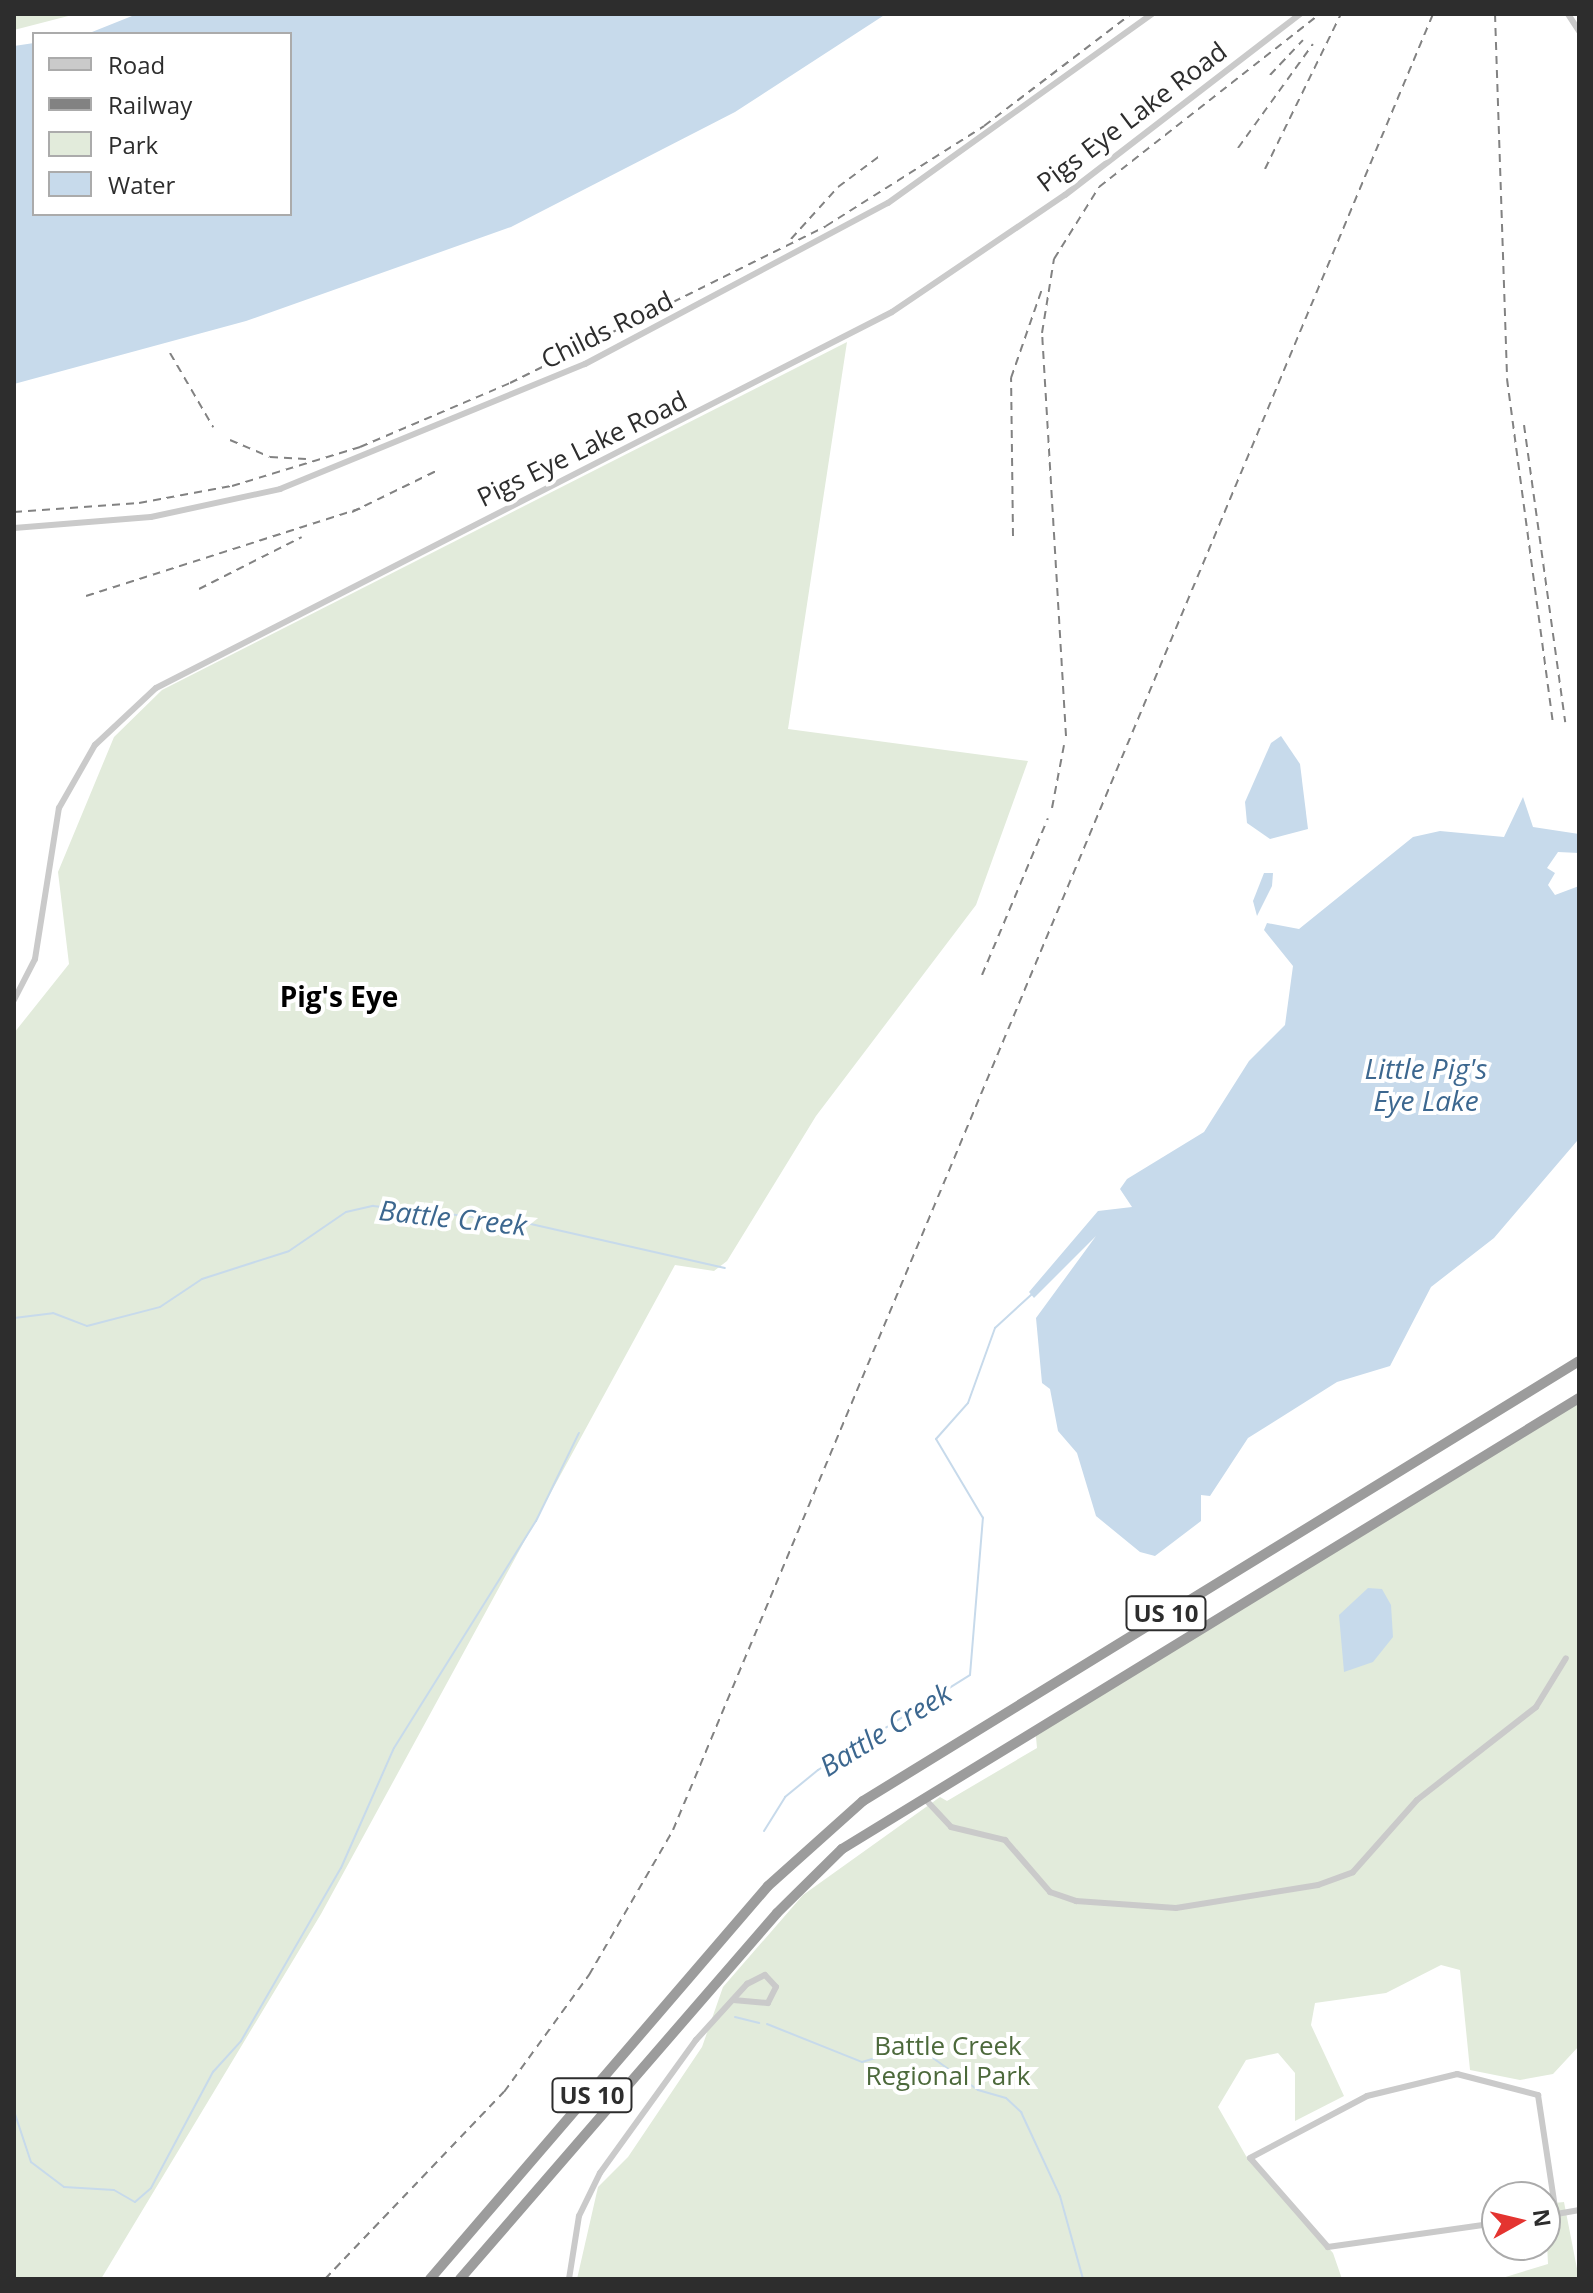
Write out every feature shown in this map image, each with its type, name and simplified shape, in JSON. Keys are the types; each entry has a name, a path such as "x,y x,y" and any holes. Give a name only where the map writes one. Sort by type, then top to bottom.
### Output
{"highway":[{"name":"US 10","path":"430,2279 768,1886 901,1776 1579,1361"},
{"name":"US 10","path":"460,2279 759,1933 842,1849 1579,1398"}],"street":[{"name":"Childs Road","path":"14,528 151,517 280,489 585,364 888,203 1152,14"},
{"name":"Pigs Eye Lake Road","path":"14,1000 35,959 59,808 95,745 156,688 892,312 1065,195 1300,14"},
{"path":"1568,14 1579,31"},
{"path":"924,1797 951,1827 1005,1840 1050,1892 1076,1901 1176,1908 1318,1885 1353,1872 1417,1800 1536,1707 1566,1658"},
{"path":"569,2279 579,2216 600,2173 733,2000 761,1974 776,1987 768,2003 733,2000"},
{"path":"1481,2225 1328,2247 1250,2158 1350,2103 1423,2078 1457,2074 1538,2095 1551,2181"}],"green space":[{"path":"14,14 76,14 14,30"},
{"path":"847,342 788,729 1028,761 976,905 816,1116 727,1261 714,1271 675,1265 321,1914 101,2279 14,2279 14,1033 69,964 58,872 114,737 162,690"},
{"name":"Battle Creek Regional Park","path":"1579,1401 1579,2046 1553,2074 1520,2080 1470,2070 1460,1970 1441,1965 1386,1993 1315,2003 1311,2025 1344,2096 1295,2121 1295,2073 1278,2053 1246,2060 1218,2107 1246,2156 1333,2253 1342,2279 577,2279 598,2187 628,2157 702,2047 723,1987 803,1895 940,1797 947,1801 1037,1748 1035,1726"},
{"path":"1561,2202 1564,2202 1579,2279 1499,2279 1548,2264 1548,2261 1561,2261"}],"water":[{"path":"137,14 886,14 735,112 511,227 246,321 14,384 14,46 32,43 32,216 292,216 292,32 92,32"},
{"path":"1281,736 1300,764 1308,829 1270,839 1247,823 1245,802 1271,743"},
{"name":"Little Pig's Eye Lake","path":"1523,797 1533,827 1579,834 1579,853 1558,852 1547,868 1555,873 1548,885 1555,895 1579,886 1577,1141 1494,1238 1431,1287 1390,1366 1337,1382 1248,1438 1210,1496 1201,1495 1201,1521 1155,1556 1140,1552 1096,1516 1077,1453 1058,1431 1050,1389 1042,1383 1036,1318 1096,1236 1034,1298 1029,1292 1098,1211 1132,1207 1120,1189 1127,1179 1204,1132 1249,1061 1285,1025 1293,966 1264,930 1267,923 1299,929 1413,837 1440,831 1504,837"},
{"path":"1264,873 1273,873 1272,886 1257,916 1253,901"},
{"path":"1368,1588 1382,1589 1391,1605 1393,1637 1373,1662 1344,1672 1339,1615"}],"waterway":[{"name":"Battle Creek","path":"14,1318 53,1313 87,1326 160,1307 202,1279 289,1251 346,1212 373,1206 522,1222 725,1268"},
{"name":"Battle Creek","path":"764,1831 785,1797 818,1770 970,1675 983,1518 936,1439 968,1403 995,1328 1032,1294"},
{"path":"14,2111 31,2162 64,2187 114,2190 135,2202 151,2188 213,2072 241,2041 341,1868 394,1748 536,1521 579,1433"},
{"name":"Battle Creek","path":"735,2017 759,2023"},
{"name":"Battle Creek","path":"767,2024 862,2062 916,2046 978,2090 1006,2098 1021,2112 1060,2196 1083,2279"},
{"path":"14,2082 14,2108"}],"railway":[{"path":"14,512 139,503 232,486 360,447 510,383 826,226 984,126 1131,14"},
{"path":"1066,736 1042,333 1054,259 1099,187 1320,14"},
{"path":"1265,169 1341,14"},
{"path":"325,2279 504,2092 589,1975 673,1830 1433,14"},
{"path":"1495,14 1507,379 1553,725"},
{"path":"1270,75 1303,40"},
{"path":"1238,148 1313,44"},
{"path":"791,239 838,187 881,155"},
{"path":"1013,536 1011,378 1042,289"},
{"path":"170,353 213,427"},
{"path":"1524,425 1565,722"},
{"path":"230,440 270,457 306,459"},
{"path":"352,512 436,471"},
{"path":"86,596 362,508"},
{"path":"199,589 302,537"},
{"path":"1052,808 1064,745"},
{"path":"982,975 1048,818"}],"district":[{"name":"Pig's Eye","path":"339,996"}]}
